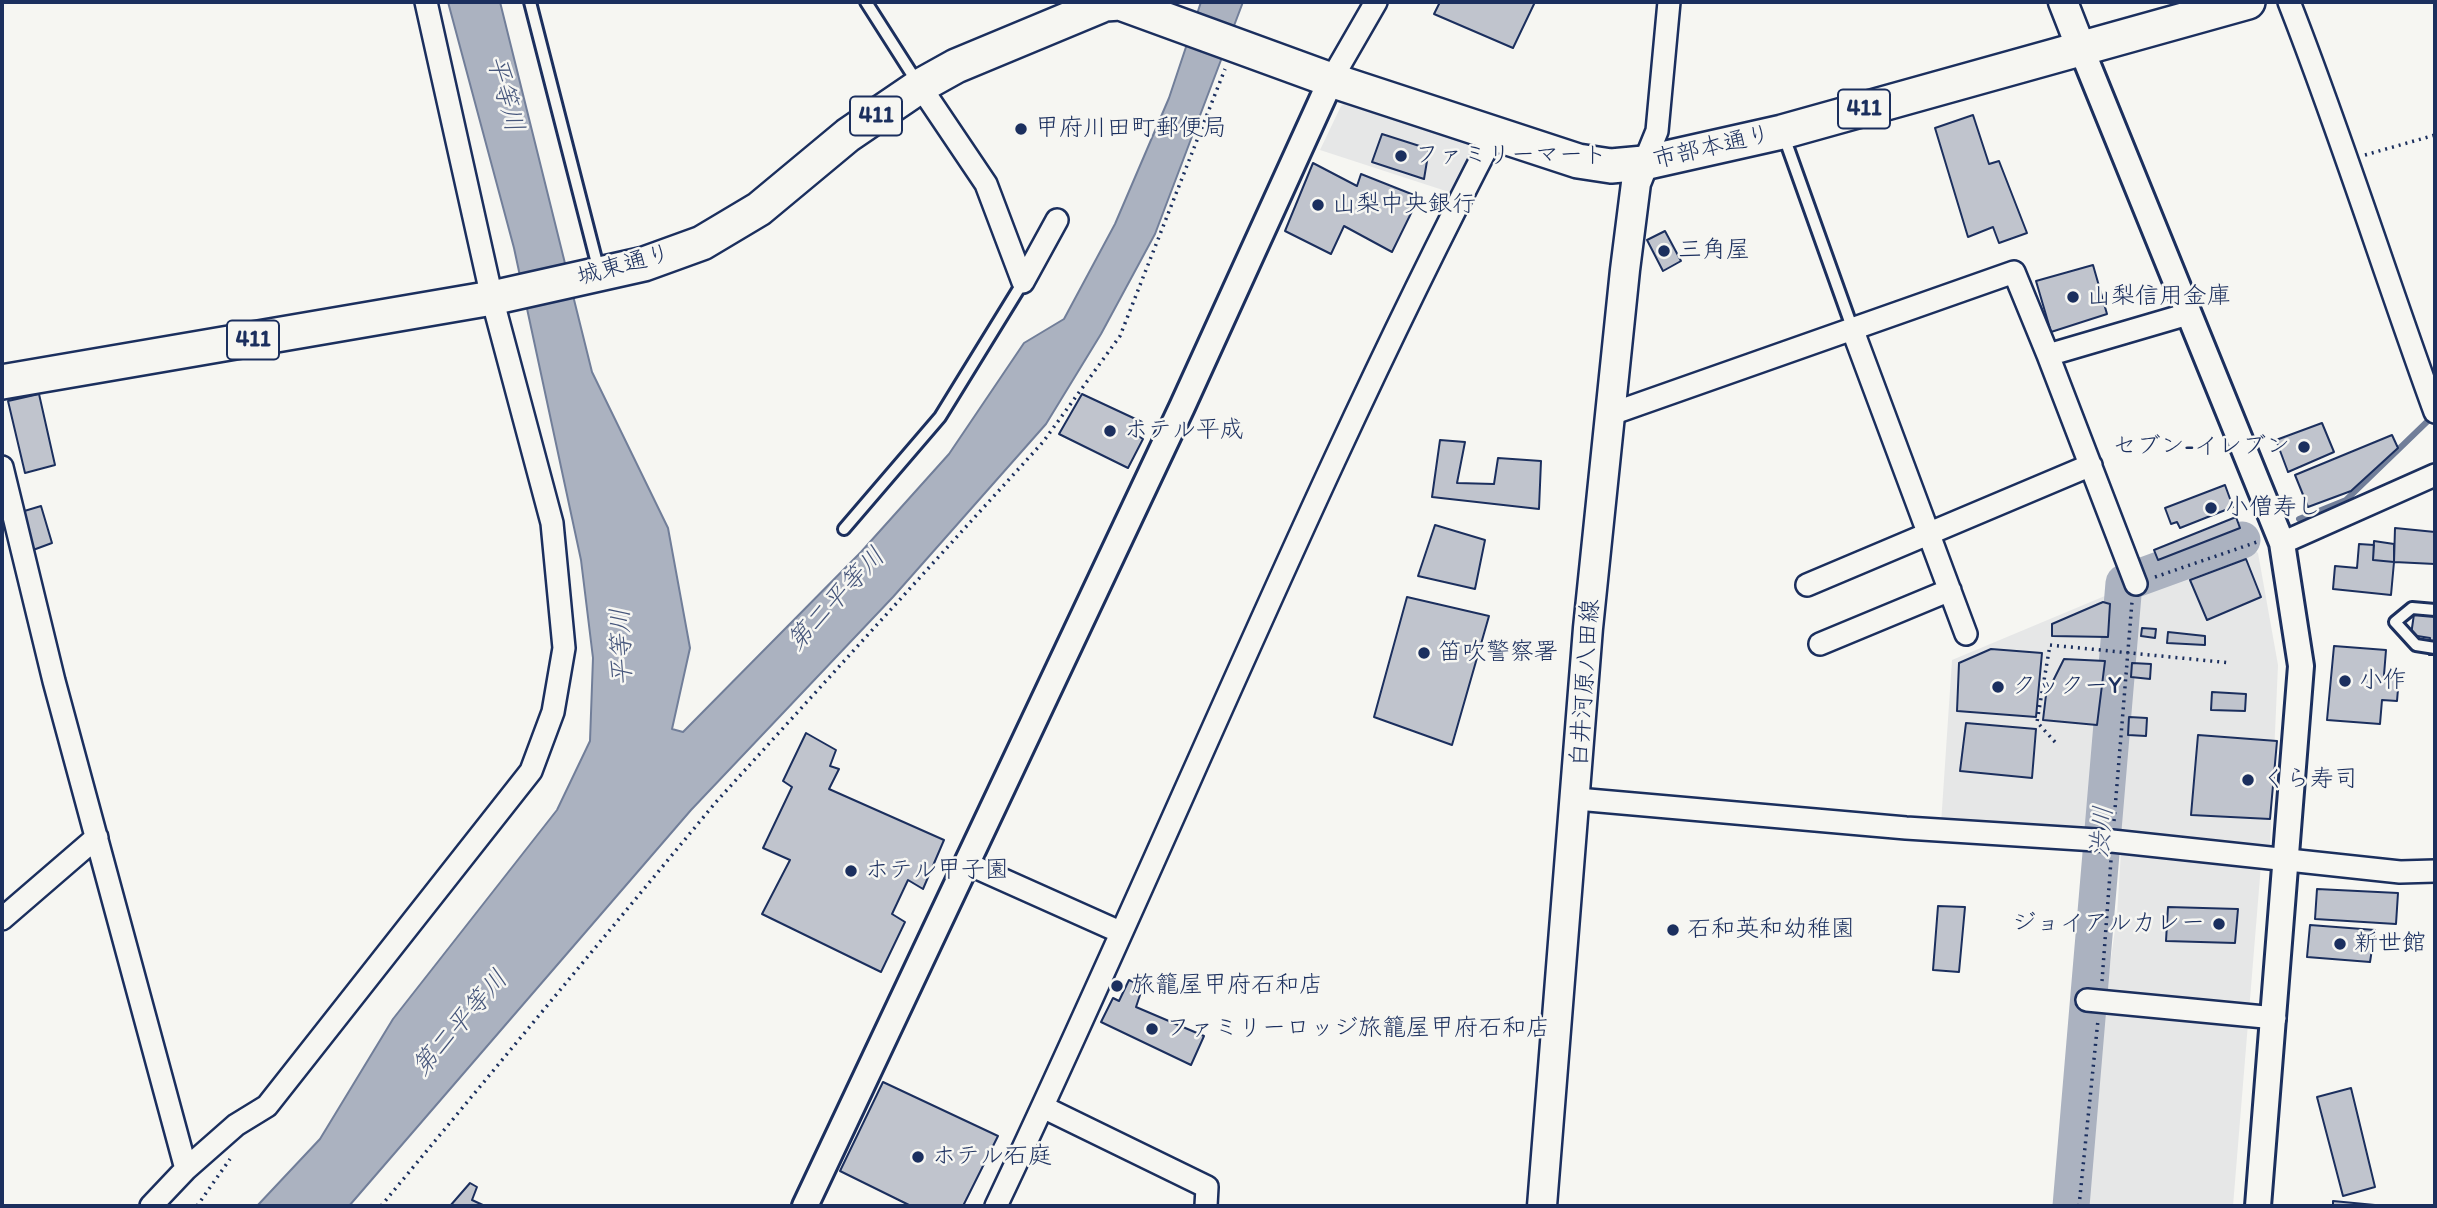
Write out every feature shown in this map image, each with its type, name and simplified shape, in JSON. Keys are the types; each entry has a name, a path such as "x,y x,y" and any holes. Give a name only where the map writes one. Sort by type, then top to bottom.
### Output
{"highway":[{"name":"城東通り","path":"2,382 498,297 644,264 713,236 759,209 848,135 920,86 956,66 1061,20 1120,2 1181,26"},
{"name":"市部本通り","path":"1181,26 1331,80 1577,162 1611,166 1644,163 1782,132 2248,2"}],"main road":[{"path":"2063,2 2081,48"},
{"name":"白井河原八田線","path":"1542,1206 1577,799 1588,628 1625,270 1636,183 1644,163"}],"street":[{"path":"151,1206 186,1169 236,1125 267,1107 531,771 553,712 564,648 552,523 426,2"},
{"path":"805,1206 1182,407 1331,80 1376,2"},
{"path":"1644,163 1658,123 1669,2"},
{"path":"2289,2 2349,159 2383,269 2433,406"},
{"path":"2081,48 2282,543 2301,666 2258,1206"},
{"path":"920,86 986,184 1023,282"},
{"path":"996,1206 1299,541 1456,207 1494,134"},
{"path":"1023,282 1057,220"},
{"path":"1611,414 1853,331 2014,272 2135,581"},
{"path":"2048,355 2188,314"},
{"path":"1853,331 1966,634"},
{"path":"1807,585 2091,465"},
{"path":"2,467 186,1169"},
{"path":"2282,543 2435,475"},
{"path":"1820,643 1950,590"},
{"path":"1577,799 1906,828 2107,841 2400,872 2435,872"},
{"path":"2,919 97,837"},
{"path":"968,864 1120,932"},
{"path":"2095,1001 2275,1018"},
{"path":"1043,1107 1207,1187 1206,1206"}],"lane":[{"path":"530,2 593,275"},
{"path":"866,2 920,86"},
{"path":"1782,132 1853,331"},
{"path":"844,529 940,417 1023,282"},
{"path":"2435,610 2412,608 2395,622 2416,645 2435,648"}],"path":[{"path":"381,1206 716,802 1043,442 1120,336 1192,159 1233,44"},
{"path":"2349,159 2435,135"},
{"path":"2079,1206 2107,841 2133,587 2135,581 2254,542 2282,543"},
{"path":"2055,742 2037,722 2050,645 2231,663"}],"shaded area":[{"path":"1347,101 1477,140 1452,193 1320,150 1341,106"},
{"path":"2251,547 2258,553 2278,665 2270,845 2259,852 1941,824 1952,660 2112,593 2137,591"},
{"path":"2121,852 2261,865 2233,1206 2085,1206 2104,1008 2117,915"}],"water":[{"path":"448,2 500,2 592,372 668,528 690,648 672,729 683,732 861,552 949,454 1024,343 1064,319 1115,224 1169,98 1201,2 1243,2 1155,234 1101,334 1046,424 893,597 691,810 349,1206 257,1206 320,1139 393,1019 557,810 590,741 593,658 581,560 514,248"}],"building":[{"path":"1440,2 1535,2 1513,48 1434,14"},
{"path":"1973,115 1989,164 1999,161 2027,233 1999,243 1993,227 1968,237 1935,128"},
{"name":"ファミリーマート","path":"1382,134 1429,149 1424,179 1372,162"},
{"path":"1313,163 1357,186 1361,174 1419,197 1392,252 1344,226 1331,254 1285,231"},
{"path":"1665,231 1681,261 1663,271 1647,240"},
{"path":"2093,265 2107,314 2051,332 2036,281"},
{"path":"39,394 55,465 25,473 8,401"},
{"path":"1082,394 1142,422 1135,434 1143,439 1128,468 1059,434"},
{"path":"2322,423 2334,452 2288,472 2276,440"},
{"path":"2392,435 2398,448 2351,491 2308,507 2295,475"},
{"path":"1440,440 1465,442 1457,483 1494,484 1498,458 1541,461 1539,509 1432,497"},
{"path":"2225,485 2233,507 2180,528 2177,522 2171,524 2165,508"},
{"path":"41,506 52,543 33,550 21,512"},
{"path":"2236,517 2240,528 2158,560 2154,550"},
{"path":"1435,525 1485,540 1475,589 1418,576"},
{"path":"2395,528 2435,532 2435,564 2394,562"},
{"path":"2374,541 2394,544 2394,562 2373,560"},
{"path":"2359,544 2374,545 2373,560 2394,562 2391,595 2333,589 2335,566 2357,568"},
{"path":"2246,559 2261,597 2207,620 2190,580"},
{"path":"1407,597 1489,616 1452,745 1374,717"},
{"path":"2103,602 2110,604 2108,637 2052,636 2052,624"},
{"path":"2414,614 2435,616 2435,655 2429,655 2430,638 2411,635"},
{"path":"2142,628 2156,629 2155,638 2141,636"},
{"path":"2168,632 2205,636 2205,645 2167,643"},
{"path":"2334,646 2386,650 2384,675 2399,677 2397,701 2382,700 2380,724 2327,720"},
{"name":"クックーY","path":"1991,649 2042,653 2036,717 1957,711 1959,663"},
{"path":"2064,659 2105,661 2097,725 2043,720 2046,695"},
{"path":"2132,663 2151,664 2150,679 2131,677"},
{"path":"2212,692 2246,694 2245,711 2211,710"},
{"path":"2129,717 2147,718 2146,736 2128,735"},
{"path":"1966,723 2036,729 2032,778 1960,771"},
{"path":"806,733 836,750 830,766 839,769 829,789 944,840 923,889 908,880 892,914 905,922 881,972 762,914 790,860 763,848 792,787 783,781"},
{"path":"2198,735 2277,741 2270,819 2191,815"},
{"path":"2317,889 2398,893 2396,924 2315,919"},
{"path":"1938,906 1965,907 1959,972 1933,970"},
{"path":"2168,907 2238,909 2235,943 2166,941"},
{"name":"新世館","path":"2310,925 2375,930 2370,962 2307,957"},
{"name":"ファミリーロッジ旅籠屋甲府石和店","path":"1129,980 1143,986 1136,1007 1204,1036 1191,1065 1101,1022 1113,998 1119,1001"},
{"path":"883,1082 998,1136 963,1206 911,1206 840,1171"},
{"path":"2351,1088 2375,1187 2343,1196 2317,1097"},
{"path":"470,1183 477,1187 472,1200 485,1206 450,1206"},
{"path":"2333,1201 2375,1205 2375,1206 2333,1206"}],"waterway":[{"name":"渋川","path":"2299,519 2346,500 2434,415"},
{"name":"渋川","path":"2071,1206 2124,583 2242,540"}],"place":[{"name":"甲府川田町郵便局","path":"1021,129"},
{"name":"ファミリーマート","path":"1401,156"},
{"name":"山梨中央銀行","path":"1318,205"},
{"name":"三角屋","path":"1664,251"},
{"name":"山梨信用金庫","path":"2073,297"},
{"name":"ホテル平成","path":"1110,431"},
{"name":"セブン-イレブン","path":"2304,447"},
{"name":"小僧寿し","path":"2211,508"},
{"name":"笛吹警察署","path":"1424,653"},
{"name":"小作","path":"2345,681"},
{"name":"クックーY","path":"1998,687"},
{"name":"くら寿司","path":"2248,780"},
{"name":"ホテル甲子園","path":"851,871"},
{"name":"ジョイアルカレー","path":"2219,924"},
{"name":"石和英和幼稚園","path":"1673,930"},
{"name":"新世館","path":"2340,944"},
{"name":"旅籠屋甲府石和店","path":"1117,986"},
{"name":"ファミリーロッジ旅籠屋甲府石和店","path":"1152,1029"},
{"name":"ホテル石庭","path":"918,1157"}],"water label":[{"name":"平等川","path":"504,94"},
{"name":"第二平等川","path":"837,600"},
{"name":"平等川","path":"623,647"},
{"name":"第二平等川","path":"461,1024"}]}
